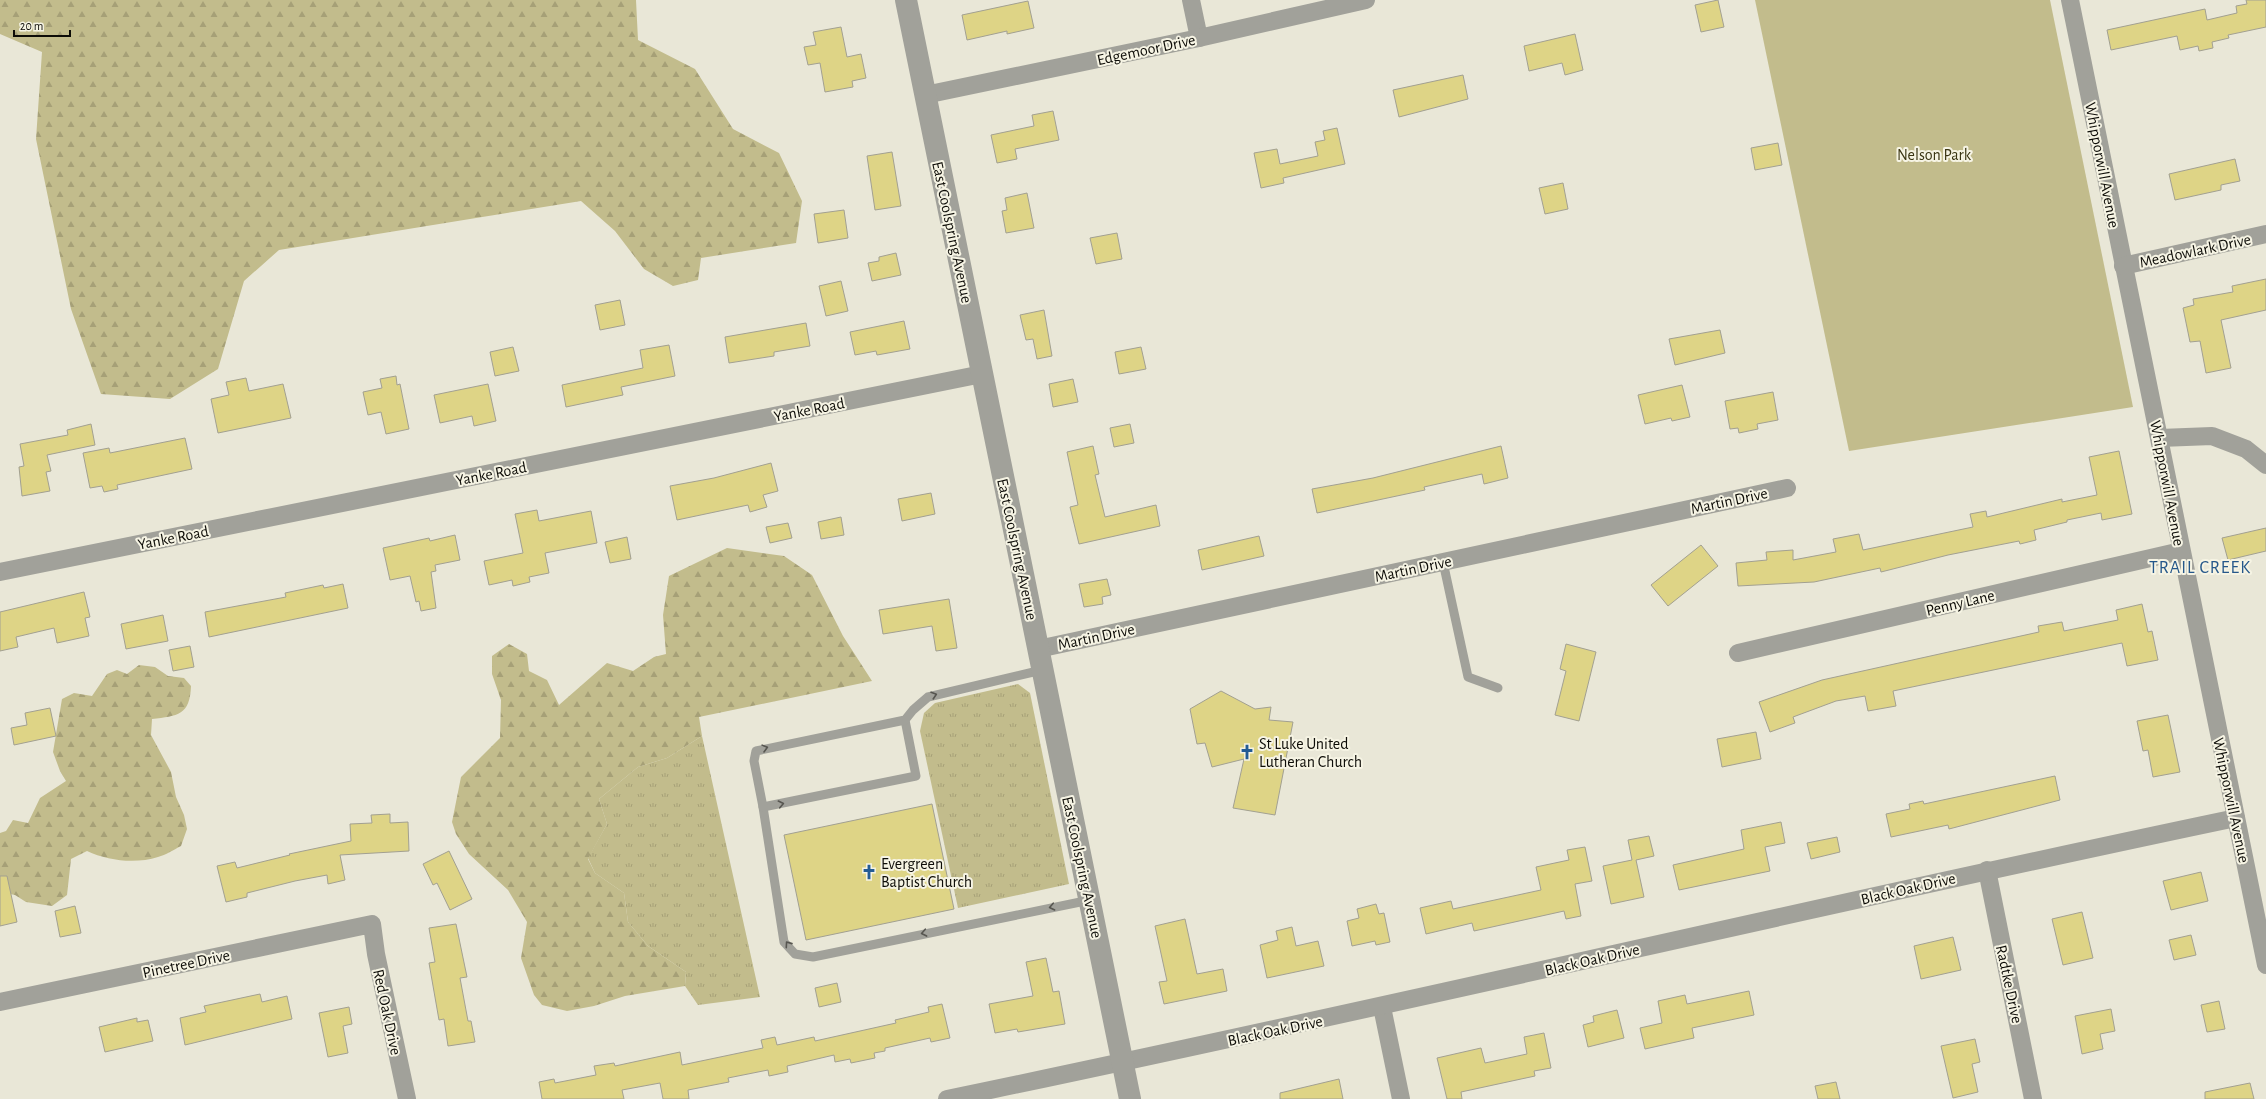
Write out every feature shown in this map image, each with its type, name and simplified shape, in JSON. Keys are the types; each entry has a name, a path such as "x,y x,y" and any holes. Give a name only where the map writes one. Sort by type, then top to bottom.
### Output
{"street":[{"name":"East Coolspring Avenue","path":"906,0 1130,1099"},
{"path":"1191,0 1198,38"},
{"name":"Edgemoor Drive","path":"925,95 1198,38 1366,0"},
{"name":"Whipporwill Avenue","path":"2070,0 2266,965"},
{"name":"Meadowlark Drive","path":"2123,266 2266,234"},
{"name":"Yanke Road","path":"0,572 982,374"},
{"path":"2160,438 2212,436 2246,449 2266,465"},
{"name":"Martin Drive","path":"1038,649 1787,488"},
{"name":"Penny Lane","path":"1738,653 2181,551"},
{"name":"Black Oak Drive","path":"947,1099 1382,1007 1986,870 2236,818"},
{"name":"Radtke Drive","path":"1986,870 2033,1099"},
{"name":"Pinetree Drive","path":"0,1002 372,924"},
{"name":"Red Oak Drive","path":"372,924 376,954 407,1099"},
{"path":"1382,1007 1401,1099"}],"lane":[{"path":"1443,562 1468,678 1498,688"},
{"path":"1043,670 928,697 913,710 906,720 756,751 754,761 764,807 784,942 795,954 813,957 1090,900"},
{"path":"764,807 916,776 906,720"}],"green space":[{"path":"0,0 636,0 638,40 695,69 733,129 779,153 802,201 796,243 701,258 698,280 673,286 644,269 615,231 581,201 279,250 244,281 218,369 170,399 101,394 71,309 36,139 42,52 0,34"},
{"name":"Nelson Park","path":"1755,0 2050,0 2133,407 1849,451"},
{"path":"727,548 784,556 812,575 843,636 872,681 699,717 702,736 667,758 638,767 599,799 607,824 588,859 595,873 624,893 628,922 648,946 686,972 685,986 625,996 594,1006 567,1011 542,1005 534,995 521,958 527,922 508,890 469,854 456,834 452,822 461,777 500,738 501,700 492,674 492,656 509,644 527,654 529,671 547,680 559,705 607,663 633,671 654,657 666,654 663,615 669,576"},
{"path":"139,665 155,667 168,676 184,678 191,686 188,703 181,712 169,717 152,719 151,735 171,772 176,797 184,815 187,829 181,846 161,856 131,861 104,857 87,851 71,859 67,895 52,906 26,902 15,895 0,892 0,833 6,831 13,820 28,823 40,798 66,781 60,771 53,752 62,699 74,693 92,696 107,674 117,670 127,674"},
{"path":"1018,684 1030,693 1069,884 958,908 920,731 924,713 935,703"},
{"path":"702,736 760,997 698,1005 685,986 686,972 648,946 628,922 624,893 595,873 588,858 607,824 599,799 638,767 667,758"}],"building":[{"path":"1718,0 1724,27 1701,32 1695,5"},
{"path":"2246,0 2266,0 2266,27 2228,35 2229,38 2212,42 2213,48 2199,51 2198,46 2180,50 2177,36 2111,50 2107,30 2205,9 2207,20 2237,13 2236,6 2247,4"},
{"path":"1028,1 1034,28 1007,34 1007,31 967,40 962,15"},
{"path":"841,27 847,57 861,54 866,78 852,81 853,87 825,92 820,63 808,65 804,47 816,45 813,32"},
{"path":"1575,34 1583,70 1565,75 1562,63 1529,71 1524,46"},
{"path":"1463,75 1468,99 1399,117 1393,90"},
{"path":"1053,111 1059,140 1015,149 1017,159 997,163 991,135 1034,126 1032,115"},
{"path":"1337,128 1345,164 1283,178 1284,183 1261,188 1254,153 1277,149 1280,164 1318,156 1315,142 1325,140 1323,131"},
{"path":"1778,143 1782,165 1755,170 1751,148"},
{"path":"892,152 901,206 875,210 867,156"},
{"path":"2235,159 2240,181 2221,185 2221,190 2175,200 2169,174"},
{"path":"1563,183 1568,209 1545,214 1539,188"},
{"path":"1027,193 1034,228 1006,233 1002,211 1007,210 1005,198"},
{"path":"844,210 848,238 818,243 814,214"},
{"path":"1117,233 1122,259 1096,264 1090,238"},
{"path":"896,253 901,275 872,281 868,263 879,261 879,257"},
{"path":"2266,279 2266,310 2221,320 2231,368 2206,373 2200,341 2190,342 2183,308 2194,305 2193,299 2233,292 2232,286"},
{"path":"841,281 848,311 826,316 819,286"},
{"path":"620,300 625,325 600,330 595,305"},
{"path":"1044,310 1052,356 1037,359 1033,339 1026,340 1020,315"},
{"path":"904,321 910,349 877,355 876,351 855,355 850,332"},
{"path":"806,323 810,346 774,352 774,356 729,363 725,337"},
{"path":"1720,330 1725,353 1675,365 1669,339"},
{"path":"669,345 675,376 621,387 623,395 566,407 562,385 643,368 640,350"},
{"path":"513,347 519,371 495,376 490,352"},
{"path":"1141,347 1146,369 1119,374 1115,352"},
{"path":"396,376 397,385 400,384 409,429 386,434 381,412 368,415 363,392 382,388 380,379"},
{"path":"246,378 249,391 283,384 291,418 218,433 211,399 229,395 226,382"},
{"path":"1073,379 1078,402 1053,407 1049,384"},
{"path":"488,384 496,421 474,426 472,416 440,423 434,395"},
{"path":"1682,385 1690,417 1672,421 1671,418 1645,424 1638,395"},
{"path":"1773,392 1778,420 1757,424 1758,429 1739,433 1738,428 1730,429 1725,401"},
{"path":"91,424 95,445 47,455 51,471 46,472 50,491 22,496 19,467 24,466 20,444 68,435 67,430"},
{"path":"1130,424 1134,443 1114,447 1110,428"},
{"path":"185,438 192,469 117,485 118,489 104,492 102,486 90,488 83,453 109,448 110,453"},
{"path":"1093,446 1099,474 1095,475 1105,517 1156,505 1160,526 1079,544 1070,507 1078,505 1067,452"},
{"path":"1501,446 1508,478 1484,484 1482,474 1424,487 1425,490 1317,513 1312,489 1373,478"},
{"path":"2119,451 2132,514 2102,520 2101,513 2067,520 2067,522 2034,530 2036,540 2020,544 2019,541 1948,555 1881,572 1880,568 1814,582 1738,586 1736,563 1767,560 1766,552 1793,550 1793,560 1836,552 1833,539 1859,534 1863,550 1973,527 1970,514 1986,511 1987,517 2062,499 2062,502 2097,495 2089,457"},
{"path":"771,463 778,491 763,495 767,507 750,512 748,505 677,520 670,486 714,478"},
{"path":"931,493 935,514 902,521 898,499"},
{"path":"537,510 539,521 591,511 597,543 545,553 549,573 529,577 530,582 513,586 512,580 489,585 484,561 523,553 515,514"},
{"path":"841,517 844,535 821,539 818,522"},
{"path":"788,523 792,538 770,543 766,527"},
{"path":"2266,528 2266,551 2228,560 2222,538"},
{"path":"455,535 460,560 435,565 436,571 431,572 436,608 421,611 419,601 416,602 410,576 390,580 383,548 429,538 430,541"},
{"path":"1259,536 1264,556 1202,570 1198,550"},
{"path":"627,537 631,559 610,563 605,542"},
{"path":"1701,545 1718,566 1668,606 1651,585"},
{"path":"1107,579 1111,595 1102,597 1103,604 1084,607 1079,584"},
{"path":"343,584 348,608 209,637 205,612 286,597 285,593 323,585 324,588"},
{"path":"84,592 90,617 85,618 89,636 57,643 54,628 16,637 18,647 0,651 0,612"},
{"path":"949,599 957,648 936,651 932,626 883,634 879,610"},
{"path":"2142,604 2148,632 2152,631 2158,660 2127,666 2122,643 1893,691 1896,706 1868,711 1865,696 1836,701 1793,717 1795,723 1770,732 1759,702 1822,680 2039,632 2038,626 2062,622 2064,631 2118,620 2116,610"},
{"path":"163,615 168,641 126,649 121,624"},
{"path":"1566,644 1596,652 1579,721 1555,715 1566,671 1560,669"},
{"path":"190,646 194,667 173,671 169,650"},
{"name":"St Luke United Lutheran Church","path":"1221,691 1255,709 1271,707 1269,720 1293,722 1275,815 1233,808 1244,759 1212,767 1205,743 1197,744 1190,709"},
{"path":"50,708 56,736 14,745 11,728 27,725 25,713"},
{"path":"2168,715 2180,772 2153,777 2148,750 2143,751 2137,721"},
{"path":"1756,732 1761,759 1722,767 1717,739"},
{"path":"2055,776 2060,800 1949,829 1948,825 1891,837 1886,814 1910,809 1909,804 1923,801 1924,804"},
{"name":"Evergreen Baptist Church","path":"932,804 954,909 806,940 784,835"},
{"path":"390,814 390,823 408,822 409,851 340,855 345,880 328,884 327,875 247,893 247,897 226,902 217,866 235,862 237,868 290,855 289,854 351,841 350,824 372,823 371,815"},
{"path":"1781,822 1785,843 1765,847 1770,871 1679,890 1673,865 1744,849 1741,830"},
{"path":"1649,836 1654,856 1636,860 1644,897 1611,904 1603,866 1632,860 1628,840"},
{"path":"1837,837 1840,852 1811,859 1807,843"},
{"path":"1585,847 1592,881 1575,884 1581,916 1566,919 1564,911 1474,931 1472,923 1426,934 1420,908 1451,901 1453,909 1541,890 1536,867 1569,860 1567,850"},
{"path":"449,851 472,899 450,910 437,883 433,885 423,864"},
{"path":"2201,872 2208,901 2171,910 2163,881"},
{"path":"0,876 7,876 17,922 0,926"},
{"path":"1376,904 1379,914 1384,913 1390,942 1376,945 1375,941 1352,946 1347,921 1359,918 1357,909"},
{"path":"75,906 81,933 60,937 55,911"},
{"path":"2082,912 2093,958 2063,965 2052,919"},
{"path":"1185,919 1197,974 1223,969 1227,991 1164,1004 1159,982 1167,981 1155,926"},
{"path":"456,924 467,977 460,978 468,1021 471,1021 475,1042 448,1046 444,1019 439,1020 429,963 435,962 429,928"},
{"path":"1292,927 1296,946 1318,941 1324,966 1267,978 1260,945 1278,940 1276,931"},
{"path":"2191,935 2196,955 2174,960 2169,940"},
{"path":"1953,937 1961,970 1921,979 1914,946"},
{"path":"1046,958 1053,992 1059,991 1065,1024 1018,1032 1017,1029 995,1033 989,1004 1033,996 1026,962"},
{"path":"837,983 841,1002 819,1007 815,988"},
{"path":"1749,991 1754,1015 1692,1028 1694,1038 1645,1049 1640,1028 1662,1023 1658,1001 1685,995 1687,1004"},
{"path":"260,994 262,1002 287,996 292,1019 185,1045 180,1018 206,1012 204,1006"},
{"path":"2219,1001 2225,1029 2207,1032 2201,1005"},
{"path":"942,1004 950,1038 931,1042 930,1038 885,1048 885,1051 874,1053 875,1058 851,1063 850,1059 835,1062 834,1055 787,1066 788,1072 769,1076 768,1070 728,1078 729,1082 688,1090 689,1099 663,1099 660,1083 622,1090 624,1099 542,1099 539,1082 554,1079 555,1083 596,1075 594,1066 614,1063 615,1066 680,1052 682,1065 763,1048 761,1040 775,1037 777,1045 814,1037 815,1041 896,1023 895,1020 929,1012 928,1007"},
{"path":"349,1007 352,1024 343,1026 348,1053 328,1057 319,1013"},
{"path":"2111,1009 2115,1031 2100,1034 2103,1049 2082,1054 2075,1016"},
{"path":"1617,1010 1624,1038 1588,1047 1583,1025 1594,1022 1593,1016"},
{"path":"137,1018 137,1022 148,1020 153,1041 105,1052 99,1027"},
{"path":"1544,1033 1551,1068 1534,1071 1535,1076 1461,1092 1462,1099 1447,1099 1437,1058 1481,1048 1485,1063 1527,1054 1524,1037"},
{"path":"1975,1039 1980,1062 1972,1064 1978,1092 1953,1098 1941,1046"},
{"path":"1339,1079 1343,1099 1280,1099 1280,1093"},
{"path":"1836,1082 1840,1099 1818,1099 1815,1086"},
{"path":"2250,1083 2254,1099 2205,1099 2205,1092"}],"place":[{"name":"St Luke United Lutheran Church","path":"1247,752"},
{"name":"Evergreen Baptist Church","path":"869,872"}],"district":[{"name":"TRAIL CREEK","path":"2200,567"}]}
